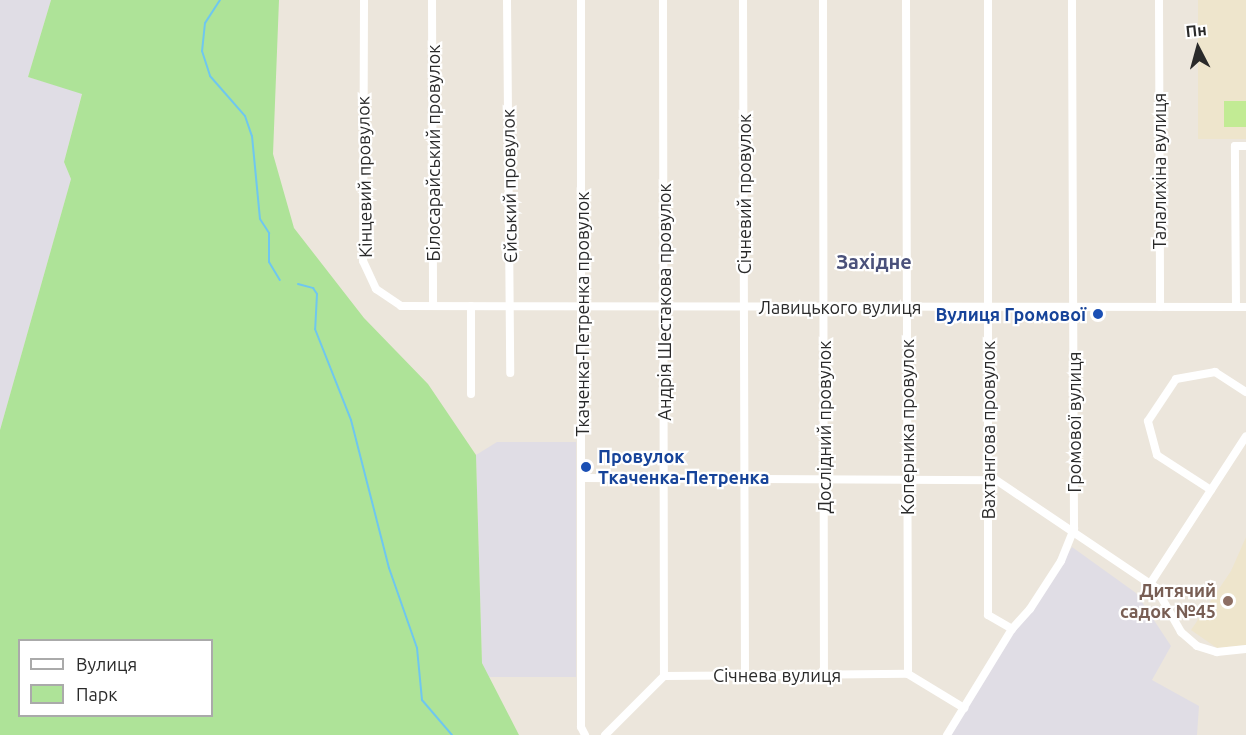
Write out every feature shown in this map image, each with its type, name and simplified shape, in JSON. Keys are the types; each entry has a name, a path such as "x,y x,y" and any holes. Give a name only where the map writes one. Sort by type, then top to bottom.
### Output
{"street":[{"name":"Кінцевий провулок","path":"364,0 363,261 367,276 387,299 401,306 433,306"},
{"name":"Білосарайський провулок","path":"432,0 433,306"},
{"name":"Єйський провулок","path":"507,0 510,373"},
{"name":"Ткаченка-Петренка провулок","path":"581,0 581,727 585,735"},
{"name":"Андрія Шестакова провулок","path":"663,0 664,676"},
{"name":"Січневий провулок","path":"743,0 745,675"},
{"name":"Дослідний провулок","path":"823,0 824,675"},
{"name":"Коперника провулок","path":"906,0 908,674"},
{"name":"Вахтангова провулок","path":"988,0 988,615 1012,629"},
{"name":"Громової вулиця","path":"947,735 1012,629 1030,609 1061,561 1074,529 1075,307 1072,0"},
{"name":"Талалихіна вулиця","path":"1159,0 1160,307"},
{"path":"1236,307 1235,146 1246,146"},
{"name":"Лавицького вулиця","path":"433,306 1246,307"},
{"path":"471,306 471,394"},
{"path":"1211,490 1157,454 1148,421 1176,379 1215,372 1246,392"},
{"path":"1150,584 1246,436"},
{"path":"582,478 988,479 1001,483 1074,529 1150,584 1161,595 1181,632 1197,646 1217,652 1246,649"},
{"path":"908,674 964,708"},
{"name":"Січнева вулиця","path":"664,676 908,674"},
{"path":"605,735 664,676"}],"shaded area":[{"path":"0,0 51,0 28,77 82,93 64,162 71,179 0,430"},
{"path":"1198,0 1246,0 1246,139 1198,139"},
{"path":"497,442 576,442 576,677 489,677 482,663 476,455"},
{"name":"Дитячий садок №45","path":"1246,537 1246,645 1217,648 1191,630 1231,571"},
{"path":"1072,547 1136,593 1171,646 1152,680 1199,706 1197,735 950,735 1014,630 1032,611"}],"green space":[{"path":"51,0 279,0 273,154 294,228 364,318 428,384 476,455 482,663 519,735 0,735 0,430 71,179 64,162 82,94 28,77"},
{"path":"1224,101 1246,101 1246,127 1224,127"}],"waterway":[{"path":"220,0 205,23 202,51 210,76 245,116 252,136 260,219 269,233 269,262 280,280"},
{"path":"298,284 313,288 317,294 315,329 351,420 389,568 417,648 422,700 452,735"}],"place":[{"name":"Вулиця Громової","path":"1098,314"},
{"name":"Провулок Ткаченка-Петренка","path":"586,467"},
{"name":"Дитячий садок №45","path":"1228,601"}],"district":[{"name":"Західне","path":"874,261"}]}
